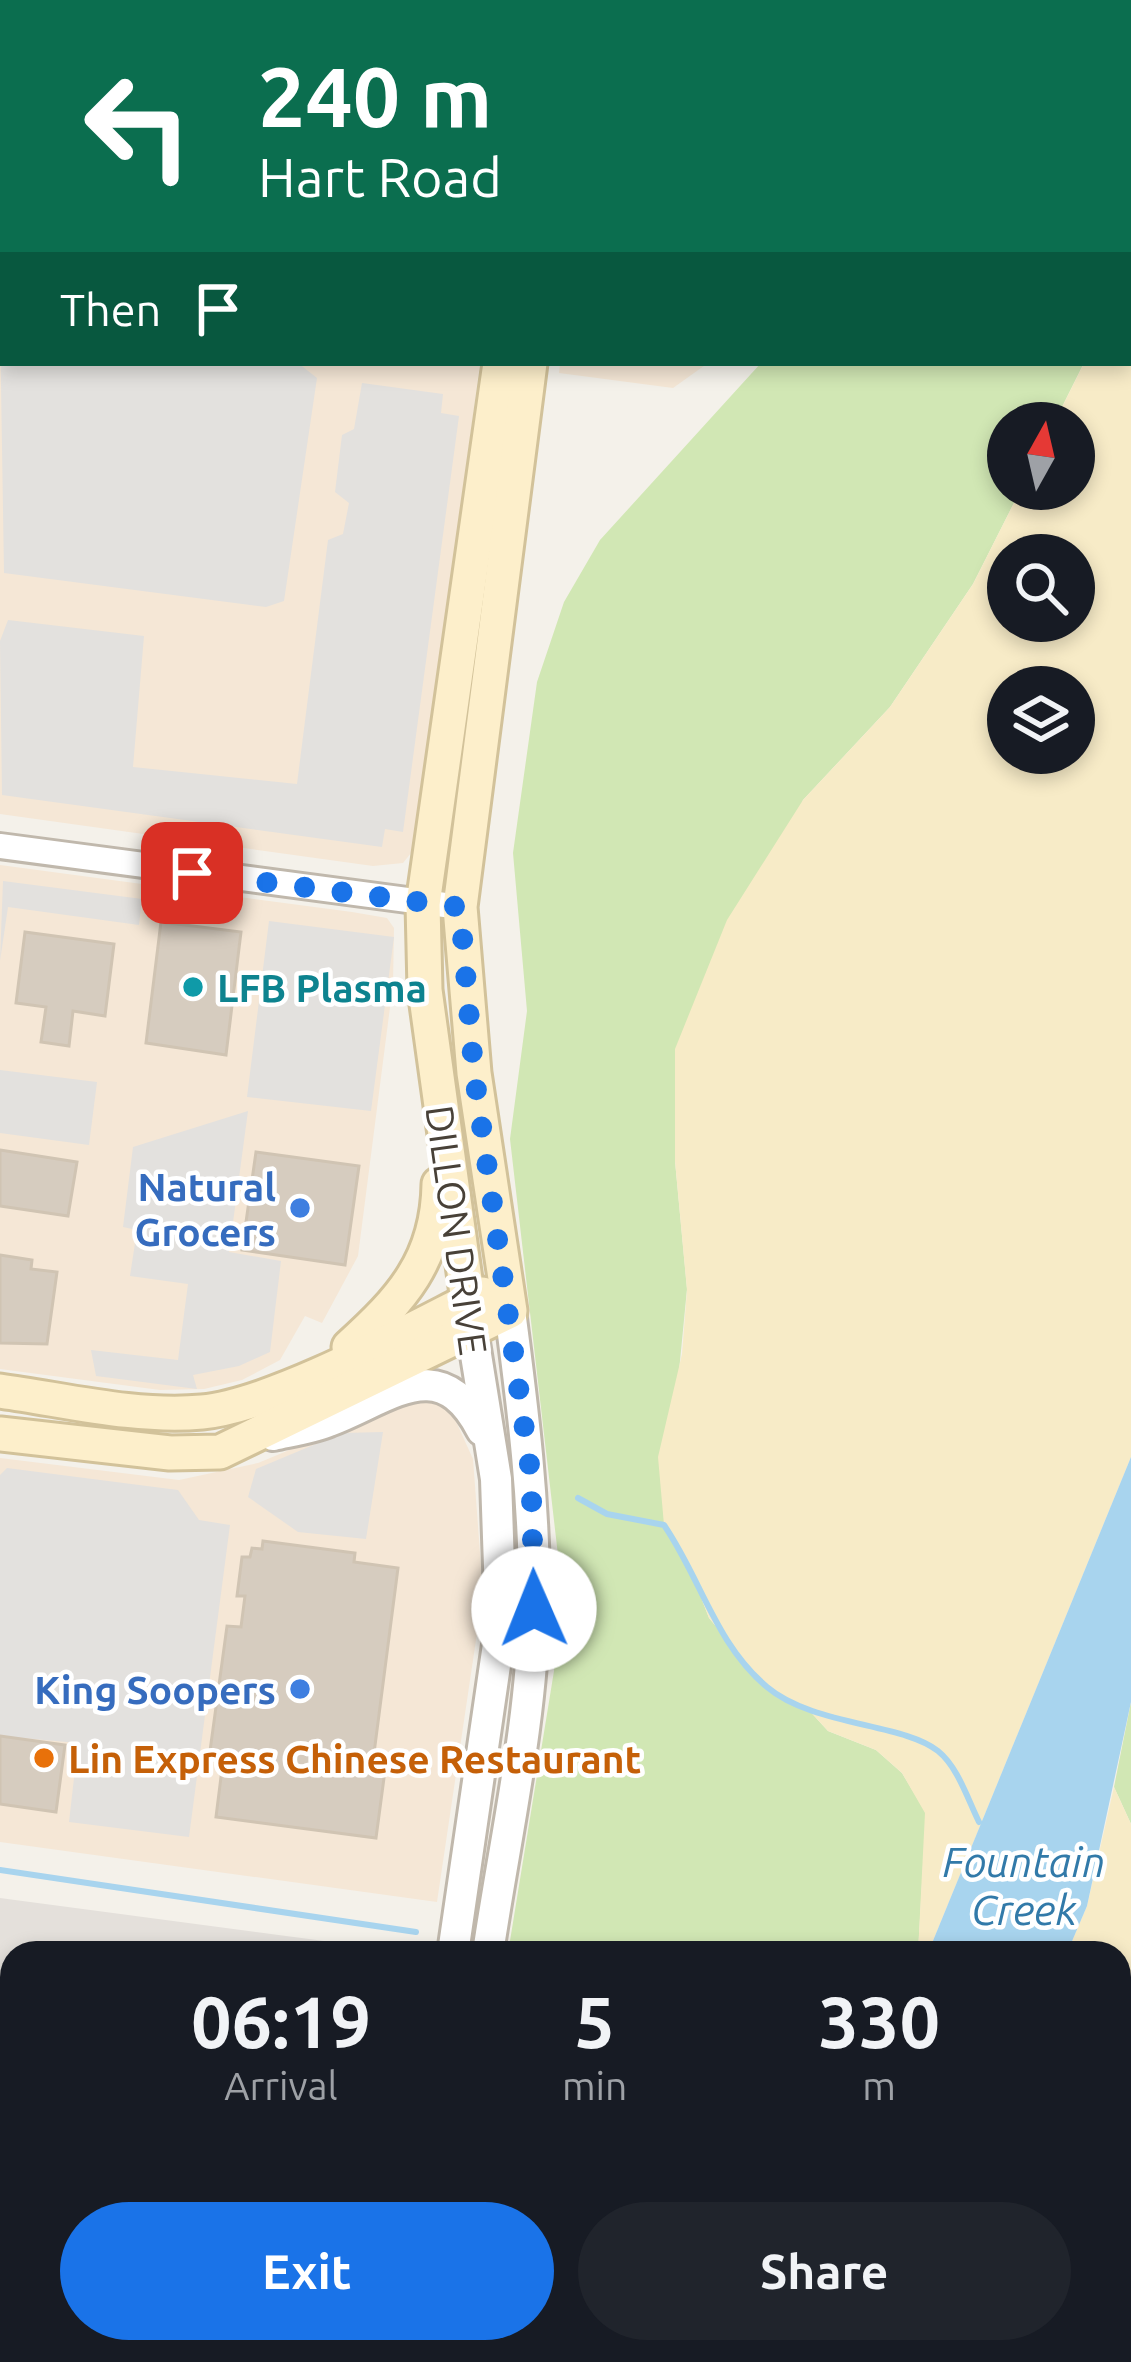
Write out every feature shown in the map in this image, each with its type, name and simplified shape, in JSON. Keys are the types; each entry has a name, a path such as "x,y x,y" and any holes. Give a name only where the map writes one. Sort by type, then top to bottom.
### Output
{"main road":[{"name":"DILLON DRIVE","path":"469,1316 425,990 423,904 500,366"},
{"name":"DILLON DRIVE","path":"508,1297 474,1073 460,907 530,366"},
{"path":"320,1372 400,1301 422,1261 439,1211 439,1112"},
{"path":"0,1434 170,1454 220,1452 250,1441 508,1297"},
{"path":"0,1391 159,1412 206,1412 469,1316"}],"street":[{"path":"0,846 460,907"},
{"name":"DILLON DRIVE","path":"490,1941 523,1736 534,1609 531,1475 508,1297"},
{"name":"DILLON DRIVE","path":"455,1941 501,1624 496,1479 469,1316"},
{"path":"250,1441 328,1422 393,1389 433,1385 469,1404 488,1441"}],"shaded area":[{"path":"0,366 480,366 415,848 403,863 373,866 0,814"},
{"path":"1,366 302,366 317,378 284,601 266,607 4,573"},
{"path":"560,366 704,366 673,388 559,373"},
{"path":"362,383 443,394 441,413 459,416 403,832 385,829 382,847 2,795 0,641 8,620 144,636 133,767 297,784 328,540 343,534 349,503 335,492 342,435 354,429"},
{"path":"0,865 352,912 387,918 394,928 393,984 358,1256 322,1323 305,1316 280,1360 242,1380 204,1389 160,1390 0,1369"},
{"path":"3,881 142,899 139,925 8,907 0,961"},
{"path":"269,921 394,937 371,1111 247,1097"},
{"path":"0,1070 97,1082 89,1145 0,1133"},
{"path":"248,1111 229,1252 281,1261 270,1352 239,1366 193,1375 197,1389 96,1376 91,1350 178,1360 188,1284 130,1276 137,1230 123,1227 133,1147"},
{"path":"428,1401 449,1406 473,1459 483,1593 437,1902 0,1842 0,1458 179,1480 258,1463 386,1410"},
{"path":"383,1432 366,1539 298,1532 248,1497 256,1469 342,1433"},
{"path":"7,1468 178,1490 199,1520 230,1525 189,1837 69,1822 78,1743 0,1736 0,1475"},
{"path":"0,1898 324,1941 0,1941"}],"green space":[{"path":"758,366 1082,366 1064,402 987,402 987,510 1010,510 998,534 987,534 987,556 973,584 890,707 803,800 675,1161 687,1289 664,1525 685,1556 709,1618 767,1688 806,1707 828,1731 876,1750 902,1773 926,1813 919,1941 510,1941 554,1671 559,1564 510,1139 527,1011 513,853 537,682 564,602 600,540"},
{"path":"1131,1702 1131,1824 1114,1787"}],"sand":[{"path":"1082,366 1131,366 1131,1457 933,1941 919,1941 925,1813 902,1773 876,1750 828,1731 806,1707 768,1688 709,1618 685,1556 664,1525 658,1457 682,1354 687,1290 675,1161 675,1049 727,920 803,800 890,707 987,556 987,642 1095,642 1095,534 998,534 1010,510 1095,510 1095,402 1064,402"},
{"path":"1114,1787 1131,1824 1131,1941 1072,1941 1087,1906"}],"water":[{"name":"Fountain Creek","path":"1131,1457 1131,1702 1087,1906 1072,1941 933,1941"}],"building":[{"name":"LFB Plasma","path":"161,922 241,932 226,1055 146,1043"},
{"path":"25,932 114,944 105,1016 73,1011 69,1046 41,1042 46,1007 16,1003"},
{"path":"0,1150 77,1162 68,1216 0,1206"},
{"name":"Natural Grocers","path":"256,1152 359,1166 345,1265 242,1250"},
{"path":"0,1255 32,1260 31,1269 57,1272 47,1344 0,1343"},
{"name":"King Soopers","path":"263,1541 355,1553 354,1562 398,1568 373,1761 386,1763 376,1838 216,1817 224,1753 210,1751 227,1626 241,1627 245,1596 237,1596 242,1557 250,1557 252,1548 262,1549"},
{"path":"0,1736 65,1745 56,1812 0,1804"}],"waterway":[{"path":"578,1498 607,1514 664,1525 721,1631 767,1687 808,1710 903,1735 938,1751 957,1775 979,1822"},
{"path":"0,1870 416,1932"}],"place":[{"name":"LFB Plasma","path":"193,987"},
{"name":"Natural Grocers","path":"300,1208"},
{"name":"King Soopers","path":"300,1689"},
{"name":"Lin Express Chinese Restaurant","path":"44,1758"}],"route":[{"path":"192,873 460,907 474,1073 531,1475 534,1609"}]}
